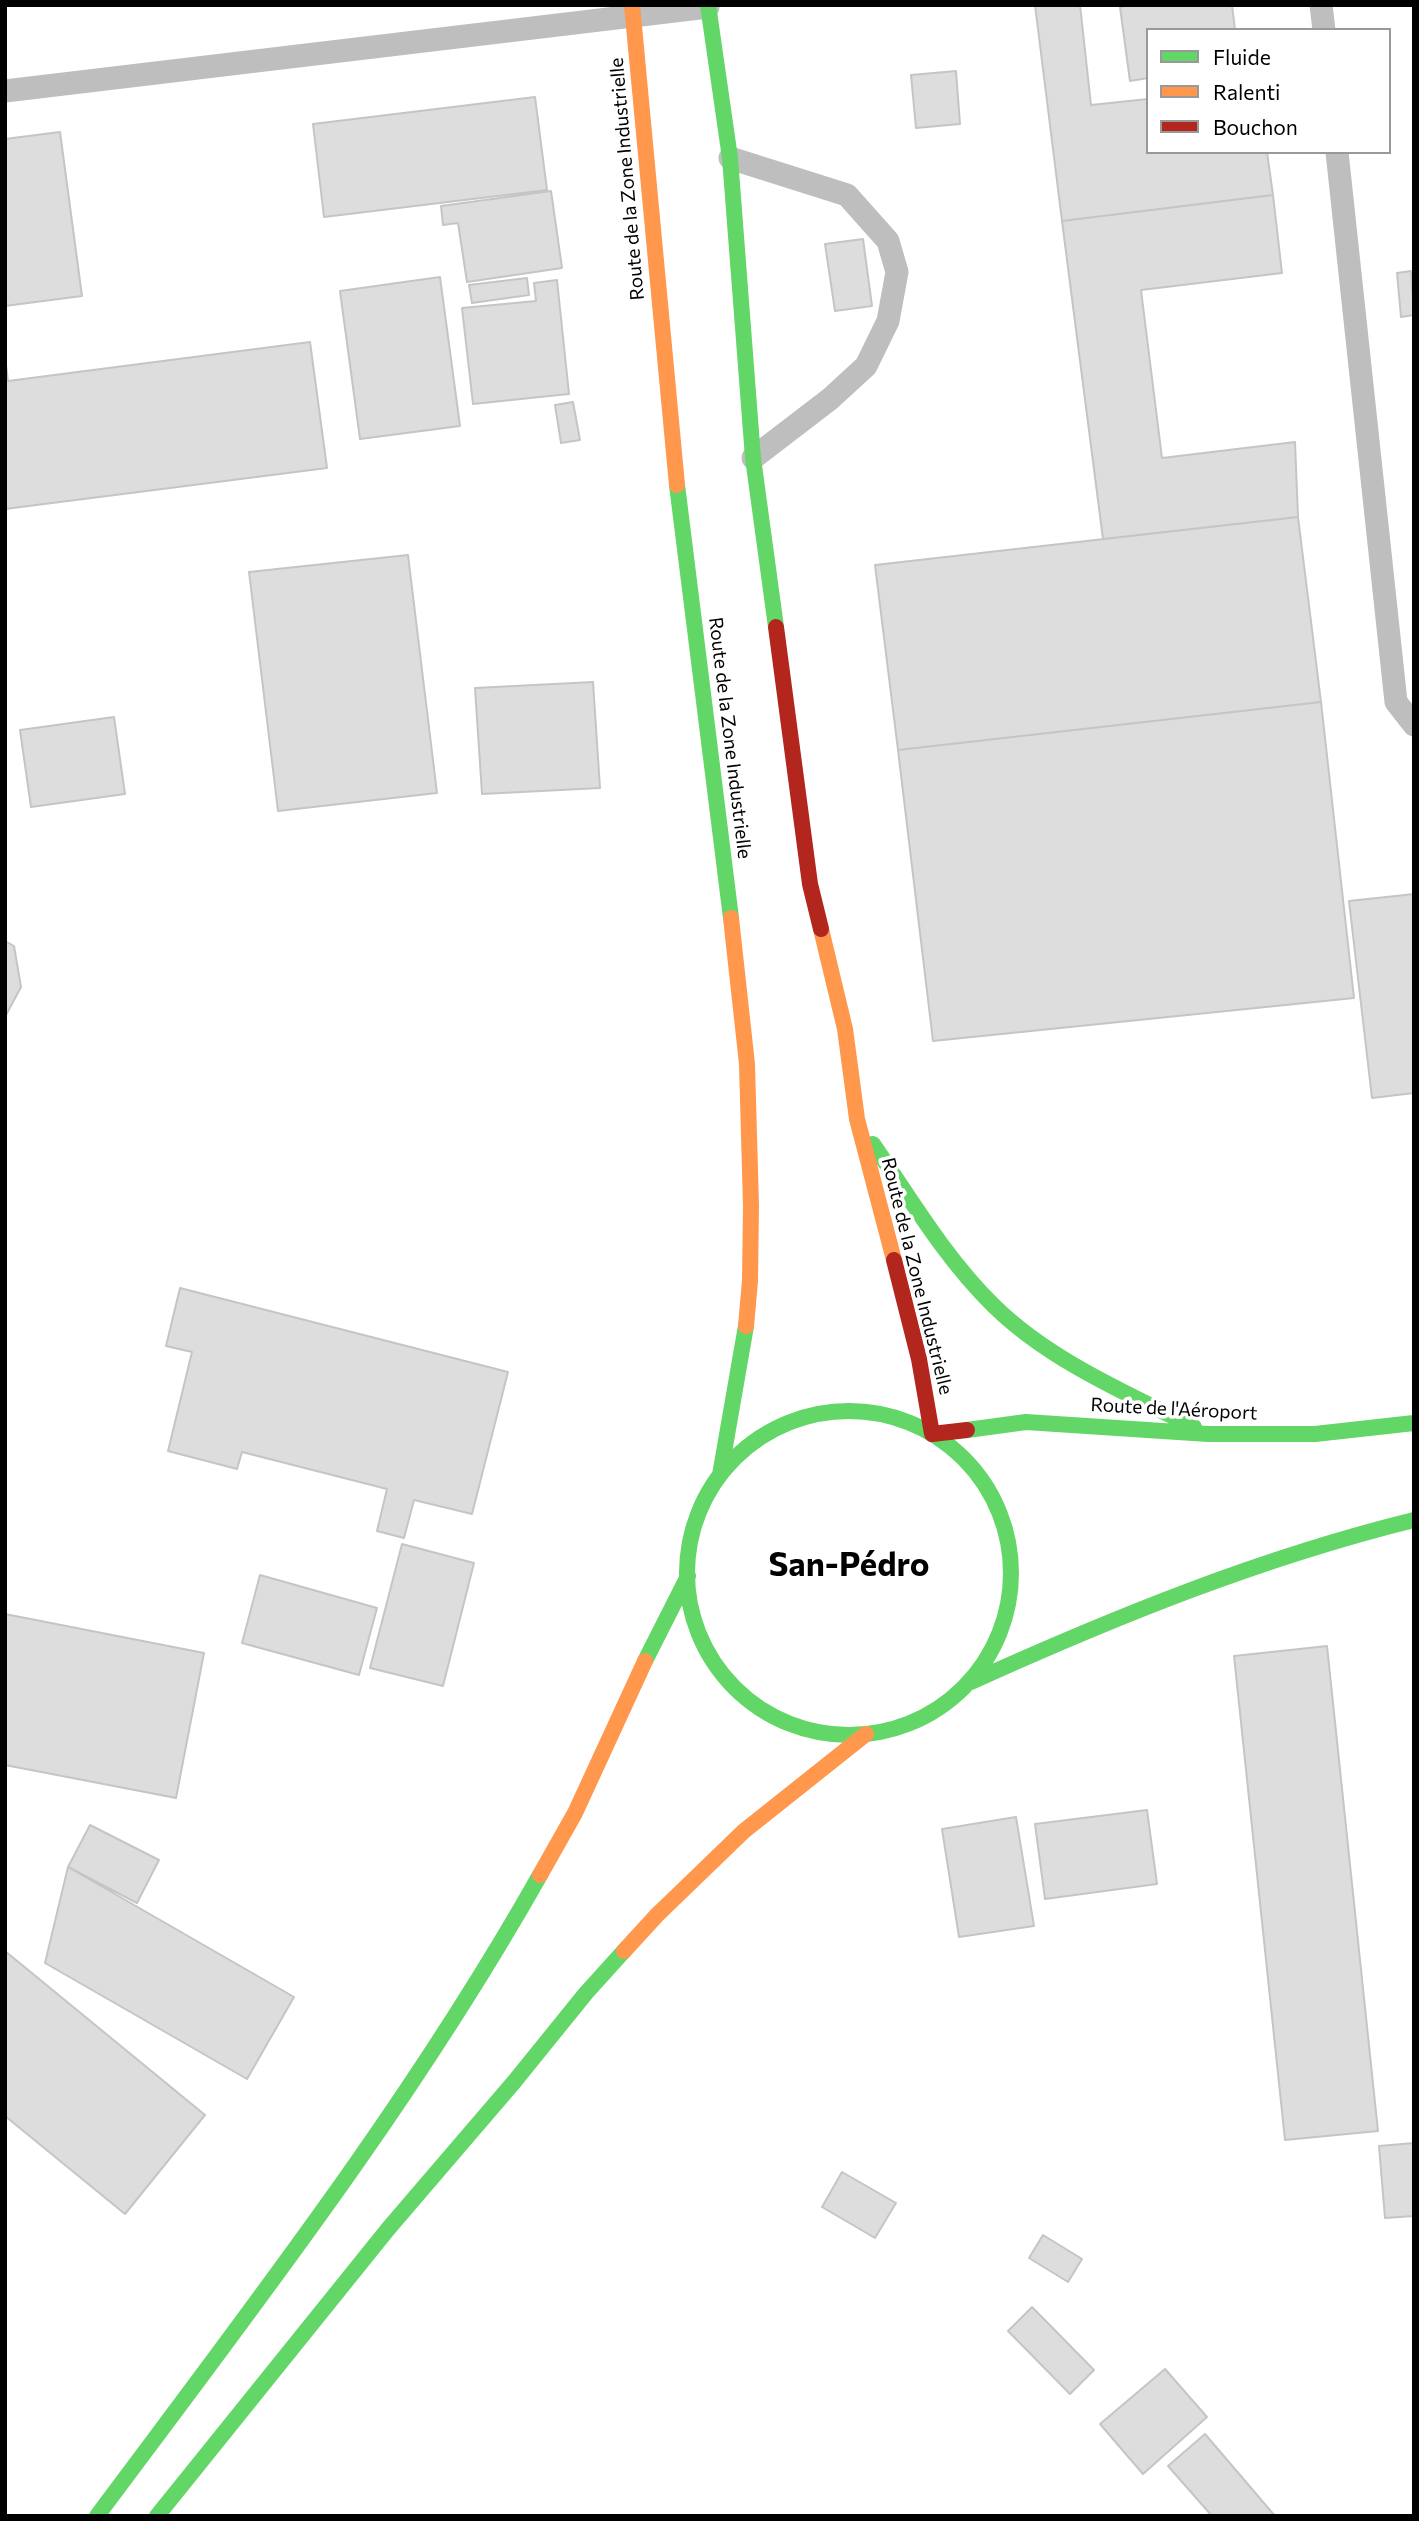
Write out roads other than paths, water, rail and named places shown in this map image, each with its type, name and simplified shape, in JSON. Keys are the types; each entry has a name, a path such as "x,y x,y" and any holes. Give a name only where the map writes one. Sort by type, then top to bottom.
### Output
{"main road":[{"name":"Route de la Zone Industrielle","path":"708,6 730,159 753,458 810,884 845,1029 857,1119 919,1359 932,1434"},
{"name":"Route de la Zone Industrielle","path":"633,10 674,457 747,1064 750,1281 745,1341 720,1475"},
{"path":"857,1119 938,1239 976,1289 1022,1331 1114,1387 1208,1434"},
{"path":"847,1411 877,1414 906,1421 932,1434 958,1454 980,1477 996,1505 1007,1535 1012,1567 1010,1598 1002,1629 988,1658 969,1683 947,1703 922,1718 895,1728 866,1734 836,1734 807,1729 779,1719 754,1703 732,1683 713,1660 691,1605 689,1549 705,1498 720,1475 740,1453 763,1435 790,1422 818,1414 847,1411"},
{"name":"Route de l'Aéroport","path":"932,1434 1026,1422 1208,1434 1315,1434 1414,1423"},
{"path":"969,1683 1098,1624 1266,1560 1414,1520"},
{"path":"97,2516 337,2193 451,2022 513,1923 575,1813 622,1707 688,1576"},
{"path":"158,2516 387,2229 586,1993 657,1915 744,1831 866,1734"}],"lane":[{"path":"1321,5 1324,28"},
{"path":"5,91 633,10 708,6"},
{"path":"1337,154 1396,702 1414,725"},
{"path":"730,159 847,195 888,241 897,272 888,321 866,366 830,399 753,458"}],"district":[{"name":"San-Pédro","path":"849,1565"}]}
